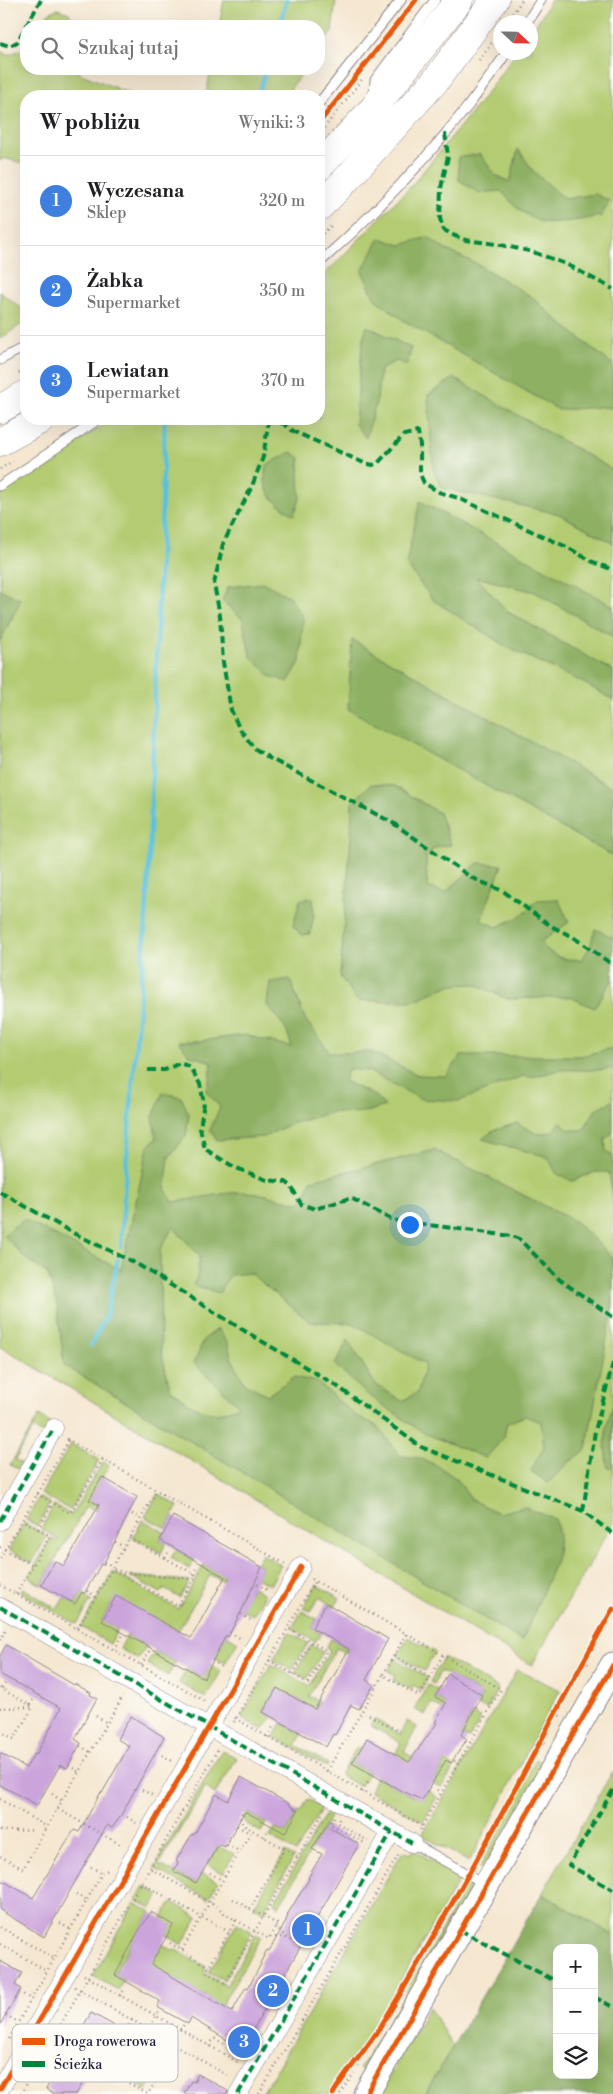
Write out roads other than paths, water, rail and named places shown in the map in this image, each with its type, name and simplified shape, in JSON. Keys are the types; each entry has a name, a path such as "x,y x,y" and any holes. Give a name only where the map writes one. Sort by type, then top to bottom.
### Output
{"highway":[{"path":"325,161 374,108 442,25 459,0"},
{"path":"325,201 436,80 494,0"},
{"path":"0,409 20,397"},
{"path":"0,442 31,425"}],"street":[{"path":"0,1521 53,1429"},
{"path":"38,2024 299,1569"},
{"path":"0,1607 392,1832 407,1846"},
{"path":"366,2094 613,1665"},
{"path":"244,2076 392,1832"},
{"path":"0,2088 12,2068"}],"lane":[{"path":"325,95 401,0"},
{"path":"374,108 375,80 435,0"},
{"path":"531,15 541,0"},
{"path":"325,258 367,219 407,176 451,126 501,60"},
{"path":"0,360 20,349"},
{"path":"0,486 91,425"},
{"path":"407,1846 486,1884"}],"waterway":[{"path":"281,20 287,0"},
{"path":"260,90 264,75"},
{"path":"121,1247 148,885 165,425"},
{"path":"91,1345 106,1316 118,1259"}],"place":[{"name":"Wyczesana","path":"308,1930"},
{"name":"Żabka","path":"273,1991"},
{"name":"Lewiatan","path":"244,2042"}]}
